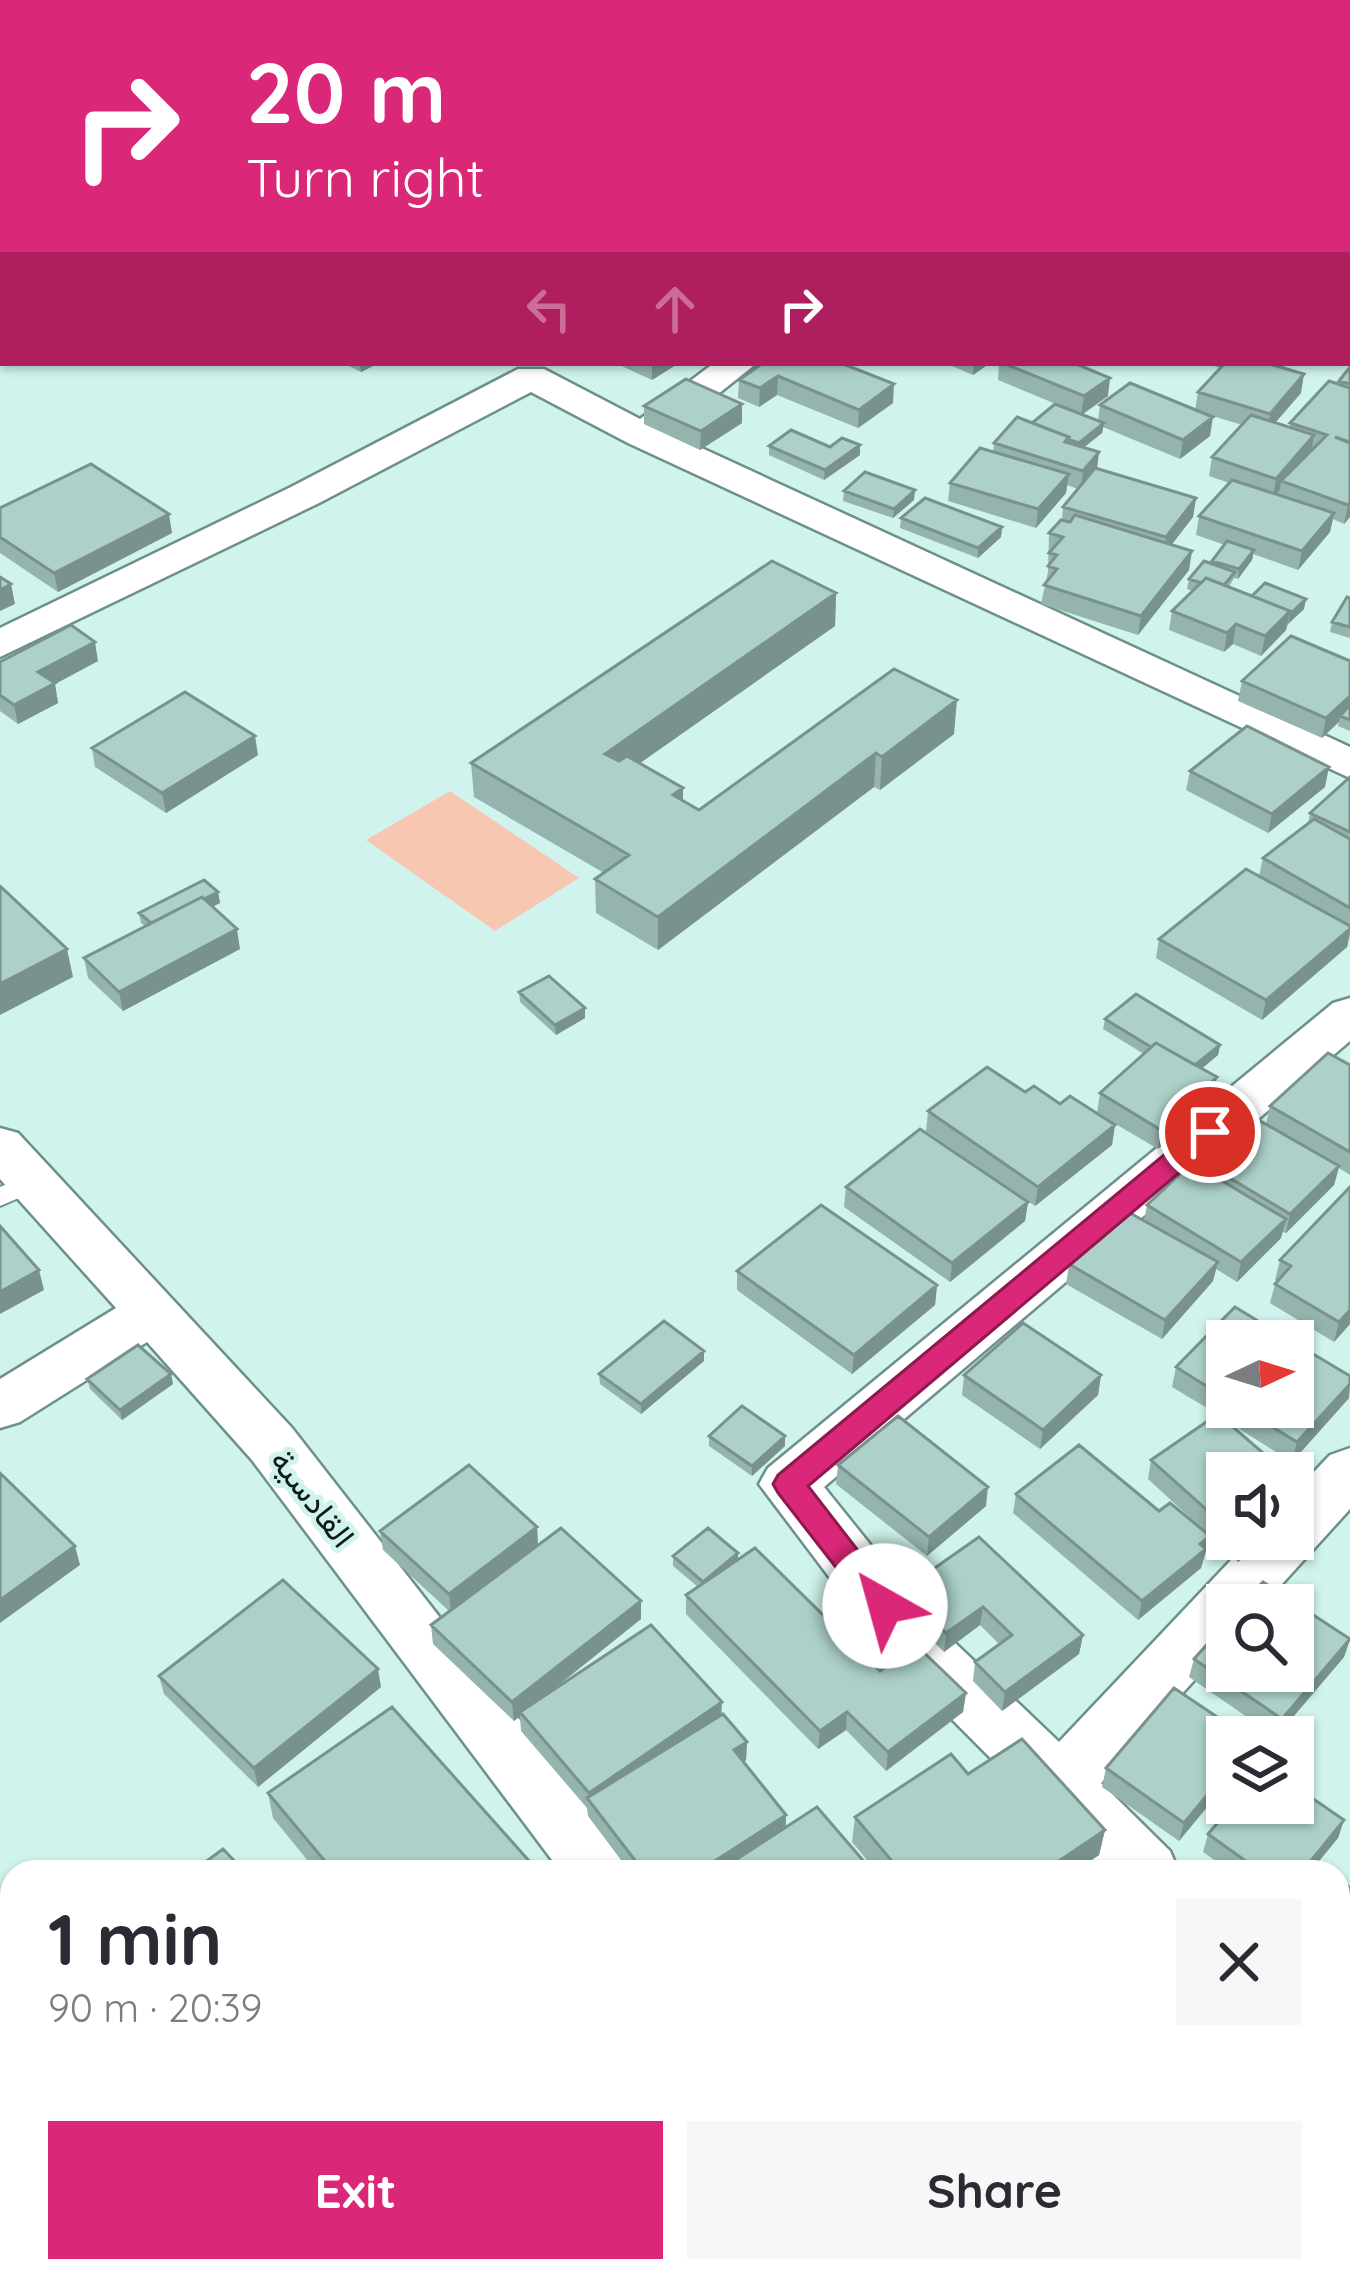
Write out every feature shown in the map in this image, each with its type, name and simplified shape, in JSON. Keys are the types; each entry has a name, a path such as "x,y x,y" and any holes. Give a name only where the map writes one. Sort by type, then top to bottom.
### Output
{"street":[{"path":"642,435 734,366"},
{"path":"0,644 305,495 518,370 642,435 1350,764"},
{"path":"1135,1860 909,1636 788,1484 1350,1015"},
{"name":"القادسية","path":"11,1175 152,1312 272,1444 590,1860"},
{"path":"0,1406 152,1312"},
{"path":"1314,1510 1350,1471"},
{"path":"1060,1784 1268,1560"}],"shaded area":[{"path":"450,791 579,878 495,931 366,840"}],"building":[{"path":"759,366 849,366 894,384 859,410 778,376 760,388 739,380"},
{"path":"1010,366 1081,366 1110,378 1084,396"},
{"path":"1222,366 1276,366 1304,374 1270,414 1198,392"},
{"path":"1350,367 1350,384 1339,381"},
{"path":"686,379 742,404 701,431 644,406"},
{"path":"1329,381 1350,388 1350,442 1335,437 1350,443 1348,505 1281,481 1327,435 1290,423"},
{"path":"1130,383 1213,417 1183,440 1100,405"},
{"path":"1055,404 1104,423 1079,443 1032,423"},
{"path":"1251,415 1314,435 1276,479 1212,457"},
{"path":"1017,417 1069,437 1065,442 1099,452 1083,471 994,443"},
{"path":"791,430 830,447 842,438 860,445 825,470 769,446"},
{"path":"980,448 1069,474 1038,509 950,483"},
{"path":"91,464 169,514 54,573 0,537 0,508"},
{"path":"1095,468 1196,498 1166,537 1063,507"},
{"path":"865,472 915,490 894,509 844,491"},
{"path":"1232,480 1334,513 1302,551 1199,516"},
{"path":"925,498 1002,527 978,548 901,518"},
{"path":"1075,515 1192,551 1141,616 1044,585 1057,569 1048,566 1057,555 1049,553 1063,537 1049,533 1061,520 1070,522"},
{"path":"1227,541 1254,550 1239,569 1212,561"},
{"path":"772,561 836,593 605,754 619,761 627,756 683,788 673,795 699,810 894,669 957,700 882,757 876,753 658,917 595,879 629,855 471,763"},
{"path":"1204,561 1235,572 1224,585 1206,578 1201,583 1189,579"},
{"path":"1206,578 1290,611 1265,636 1236,624 1227,633 1172,611"},
{"path":"1265,583 1306,599 1290,614 1252,596"},
{"path":"1350,598 1350,627 1332,622"},
{"path":"71,625 95,642 38,672 55,683 14,705 0,695 0,662"},
{"path":"1291,636 1350,661 1350,696 1326,718 1242,681"},
{"path":"185,692 255,736 162,793 92,748"},
{"path":"1247,726 1329,767 1272,814 1190,771"},
{"path":"1350,777 1350,832 1310,813"},
{"path":"1314,819 1350,839 1350,908 1263,858"},
{"path":"1246,869 1350,926 1266,1000 1159,939"},
{"path":"204,880 218,892 151,923 139,913"},
{"path":"0,886 67,949 0,984"},
{"path":"202,897 237,929 119,992 84,958"},
{"path":"549,976 585,1008 555,1025 519,992"},
{"path":"1136,994 1220,1045 1195,1065 1156,1043 1151,1047 1105,1019"},
{"path":"1156,1043 1217,1077 1161,1130 1100,1093"},
{"path":"1328,1053 1350,1065 1350,1152 1270,1106"},
{"path":"987,1067 1025,1092 1034,1086 1060,1104 1070,1096 1115,1125 1038,1187 928,1111"},
{"path":"1241,1110 1339,1166 1290,1214 1193,1156"},
{"path":"920,1129 1028,1202 952,1263 846,1187"},
{"path":"1192,1163 1286,1219 1241,1262 1147,1205"},
{"path":"1350,1187 1350,1310 1339,1322 1275,1284 1291,1266 1280,1260"},
{"path":"821,1205 937,1285 854,1355 737,1271"},
{"path":"1121,1208 1218,1262 1165,1320 1069,1264 1081,1251 1069,1244 1088,1224 1100,1231"},
{"path":"0,1226 39,1270 0,1292"},
{"path":"1235,1307 1256,1320 1222,1320"},
{"path":"664,1321 704,1351 641,1404 599,1374"},
{"path":"1023,1323 1101,1375 1043,1430 964,1375"},
{"path":"1206,1336 1206,1386 1176,1367"},
{"path":"138,1345 171,1374 120,1410 87,1379"},
{"path":"1314,1355 1350,1376 1350,1384 1314,1423"},
{"path":"742,1406 785,1436 752,1466 709,1436"},
{"path":"898,1416 988,1487 929,1537 838,1465"},
{"path":"1206,1422 1206,1428 1234,1428 1262,1452 1206,1452 1206,1509 1151,1460"},
{"path":"1274,1428 1310,1428 1297,1442"},
{"path":"1079,1445 1159,1511 1170,1503 1206,1533 1200,1544 1206,1549 1142,1601 1016,1494"},
{"path":"469,1465 537,1527 449,1594 380,1531"},
{"path":"0,1473 75,1546 0,1600"},
{"path":"561,1528 641,1601 512,1702 431,1625"},
{"path":"708,1528 738,1553 703,1582 673,1556"},
{"path":"979,1537 1083,1635 1005,1692 975,1662 1012,1635 983,1607 946,1633 902,1591"},
{"path":"755,1548 880,1671 916,1645 966,1693 888,1752 847,1712 820,1731 686,1595"},
{"path":"283,1580 378,1669 254,1768 159,1676"},
{"path":"1314,1615 1350,1639 1314,1681"},
{"path":"651,1625 722,1702 589,1793 520,1712"},
{"path":"1206,1646 1206,1667 1194,1659"},
{"path":"1174,1688 1216,1716 1206,1716 1206,1796 1184,1823 1106,1768"},
{"path":"1242,1692 1305,1692 1285,1716"},
{"path":"392,1707 528,1860 324,1860 268,1793"},
{"path":"723,1714 747,1742 734,1750 786,1815 717,1860 635,1860 587,1798"},
{"path":"1022,1739 1105,1830 1060,1860 891,1860 855,1817 951,1754 968,1774"},
{"path":"1314,1799 1344,1820 1312,1860 1244,1860 1208,1834 1217,1824 1314,1824"},
{"path":"817,1807 863,1860 735,1860"},
{"path":"223,1849 234,1860 208,1860"}],"route":[{"path":"885,1606 788,1484 1210,1132"}]}
